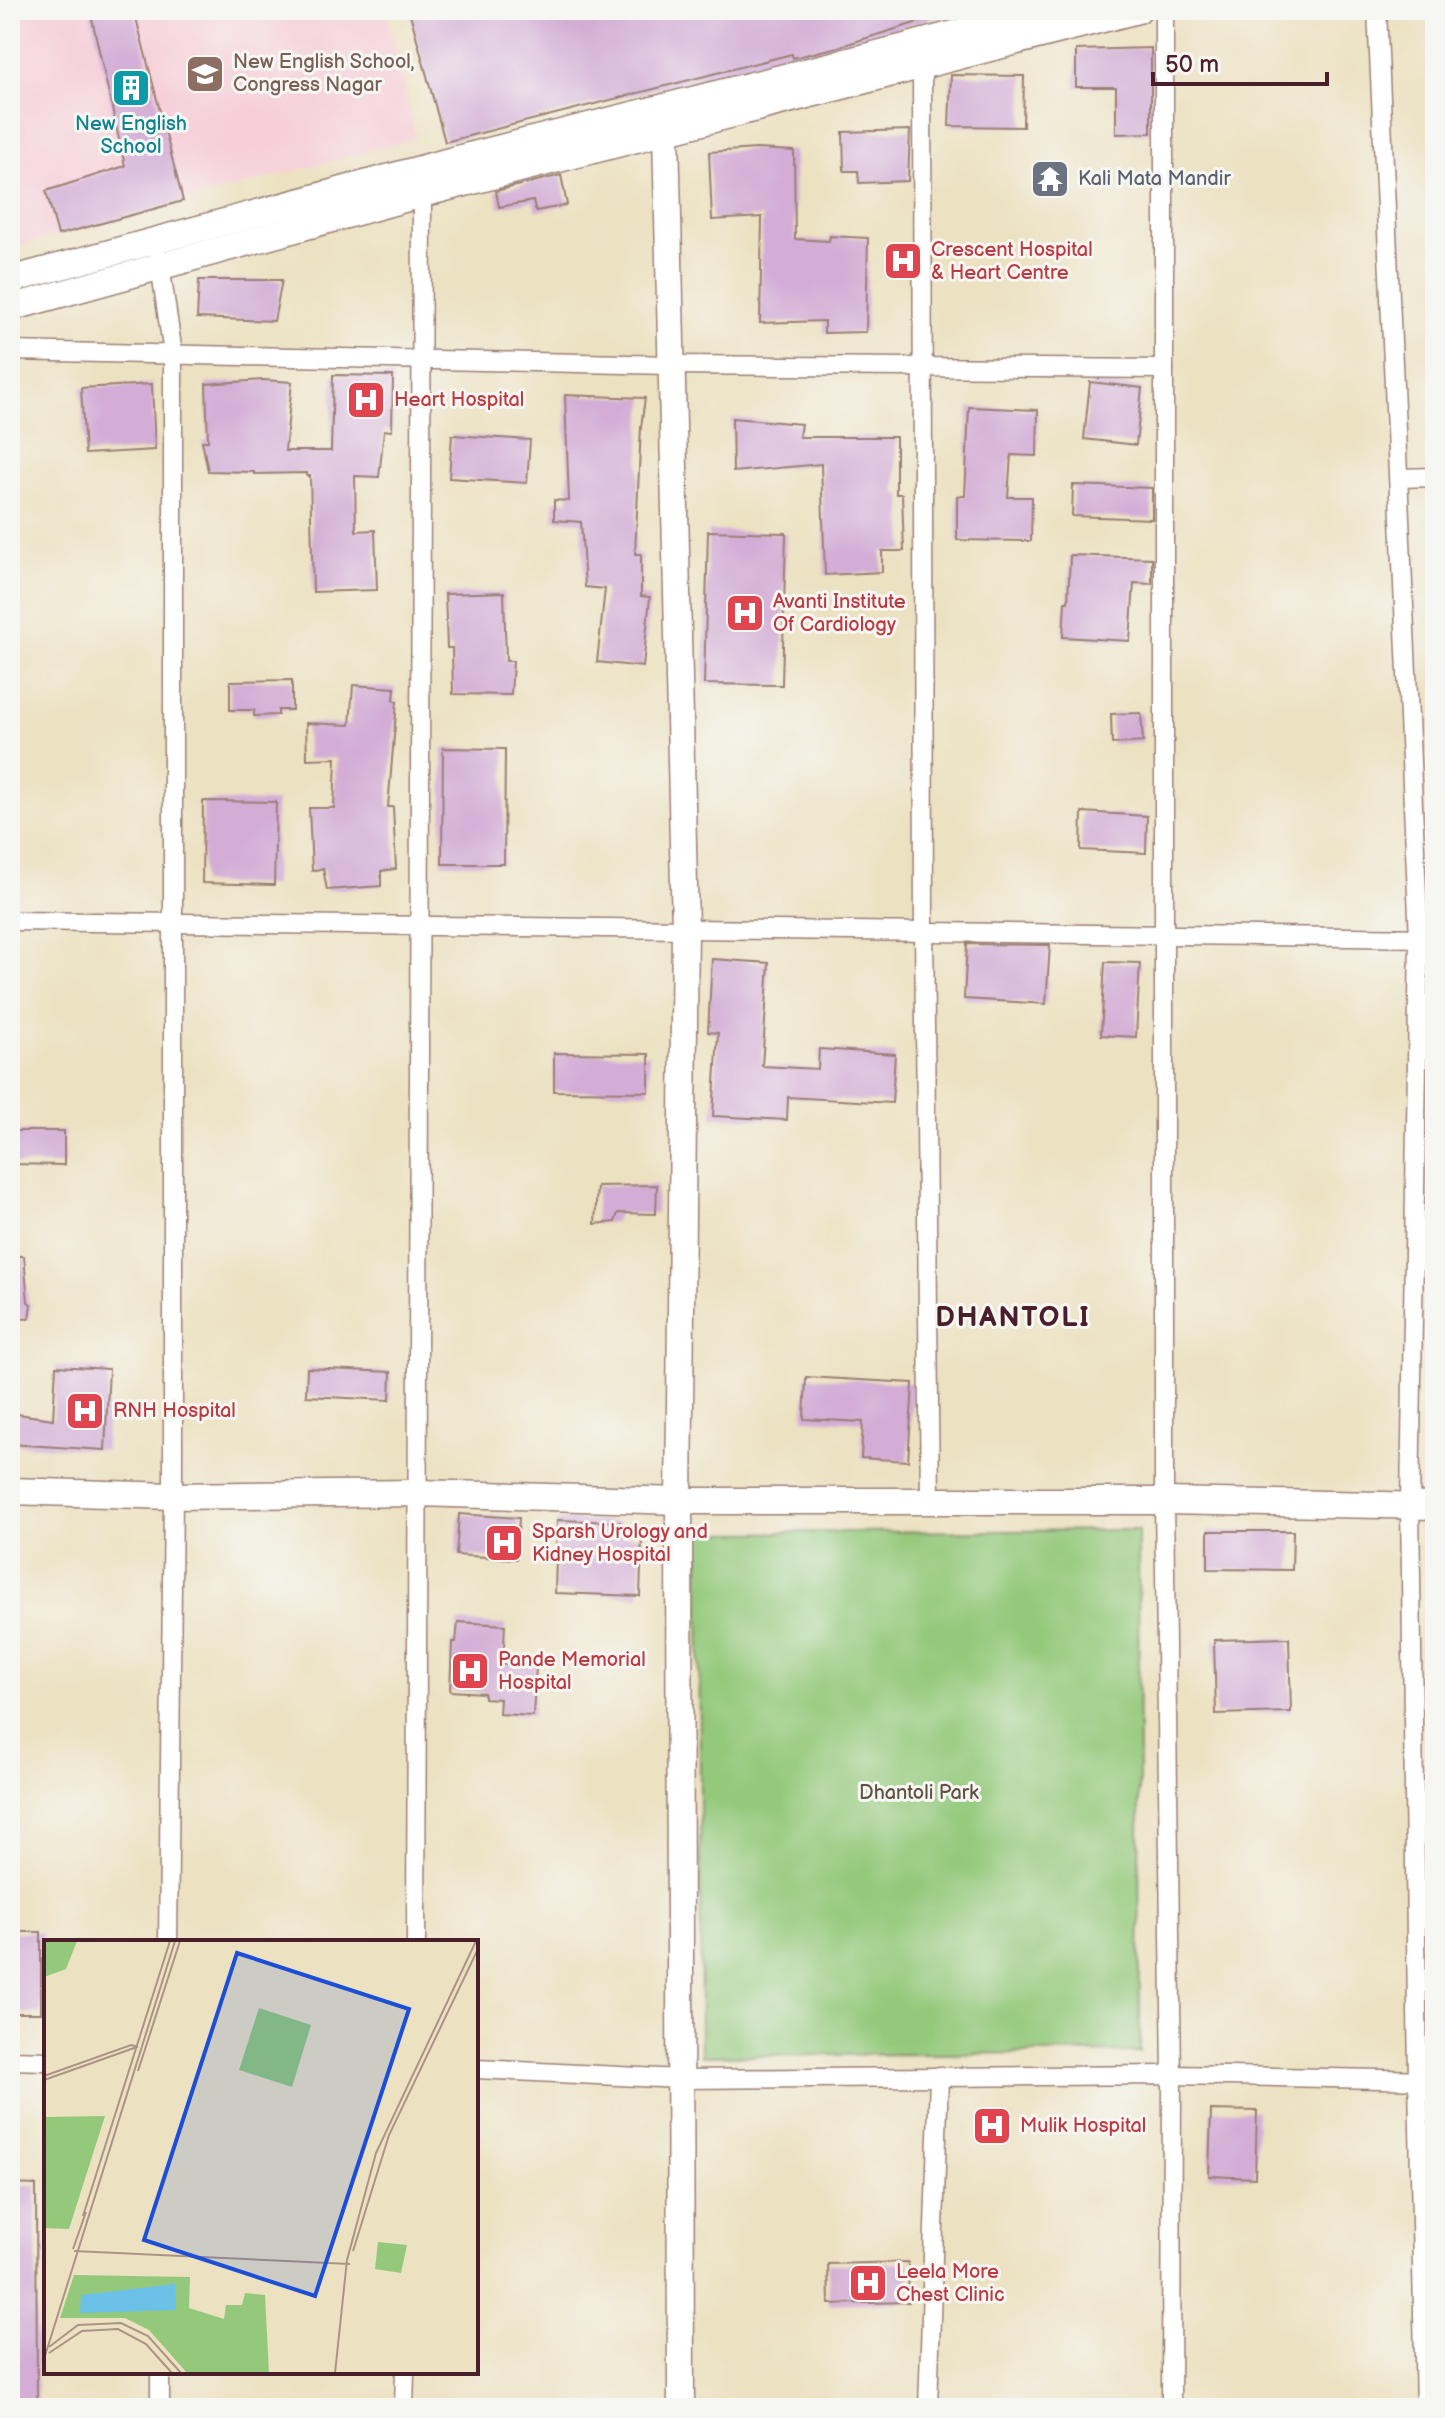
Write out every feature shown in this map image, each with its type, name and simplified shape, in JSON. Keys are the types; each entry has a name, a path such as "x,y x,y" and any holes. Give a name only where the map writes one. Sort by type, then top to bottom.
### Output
{"street":[{"path":"922,54 1044,10"},
{"path":"10,308 422,194 664,121 922,54 1138,10"},
{"path":"1164,10 1164,1501 1172,2075 1171,2408"},
{"path":"1377,10 1399,478 1427,938 1422,1506 1425,2408"},
{"path":"922,54 924,931 930,1501"},
{"path":"10,280 457,159 664,121"},
{"path":"664,121 685,928 679,1501 681,2408"},
{"path":"416,1940 422,194"},
{"path":"155,241 162,268 173,354 173,1496 168,1940"},
{"path":"10,351 671,365 1164,369"},
{"path":"1399,478 1435,477"},
{"path":"10,921 1427,938"},
{"path":"10,1491 173,1496 418,1493 679,1501 1164,1501 1422,1506"},
{"path":"10,2060 44,2061"},
{"path":"478,2069 680,2079 1172,2075 1426,2080"},
{"path":"928,2408 939,2076"},
{"path":"160,2374 160,2408"},
{"path":"404,2408 405,2374"}],"shaded area":[{"name":"New English School, Congress Nagar","path":"10,10 386,10 416,138 10,248"}],"green space":[{"name":"Dhantoli Park","path":"1138,1530 1140,2052 701,2056 699,1533"}],"building":[{"name":"New English School","path":"90,10 134,10 183,201 58,235 46,191 125,166"},
{"path":"409,10 944,10 944,14 838,47 793,58 792,54 445,142"},
{"path":"1151,48 1151,133 1116,134 1116,87 1076,87 1076,50"},
{"path":"951,75 1024,76 1023,127 949,126"},
{"path":"910,130 908,181 859,183 858,171 844,171 843,132"},
{"path":"757,149 794,151 795,239 829,241 830,236 868,238 866,332 824,333 824,321 760,323 762,217 712,220 709,152"},
{"path":"561,175 567,205 536,211 533,201 499,207 496,191"},
{"path":"199,280 282,280 274,321 197,318"},
{"path":"333,375 393,376 392,431 384,430 379,477 355,476 356,531 375,530 377,590 313,592 310,476 307,473 208,471 202,441 208,441 206,384 263,380 292,382 285,451 331,451"},
{"path":"1090,382 1142,388 1136,445 1084,439"},
{"path":"152,384 155,450 85,454 81,388"},
{"path":"565,395 645,398 635,554 641,554 641,596 650,597 643,667 597,662 605,589 585,587 581,522 554,520 554,500 569,501"},
{"path":"969,407 1038,410 1037,456 1011,455 1008,497 1032,497 1031,541 957,540 957,496 965,496"},
{"path":"732,418 801,424 799,437 896,437 896,494 902,494 904,551 882,551 882,572 825,575 821,464 733,472"},
{"path":"452,435 530,440 527,483 449,478"},
{"path":"1073,485 1152,488 1152,519 1072,516"},
{"path":"708,531 786,533 782,685 704,684"},
{"path":"1070,555 1152,558 1152,584 1134,583 1130,641 1063,637"},
{"path":"504,592 506,661 513,661 511,695 453,694 452,648 447,648 445,594"},
{"path":"292,680 292,710 278,710 278,715 254,716 254,710 230,710 230,681"},
{"path":"353,685 395,688 394,701 397,701 388,807 393,807 396,869 381,871 381,886 327,890 323,868 312,871 309,808 334,808 336,758 307,759 306,723 350,725"},
{"path":"1141,713 1143,742 1112,744 1111,714"},
{"path":"443,748 505,749 504,864 442,864"},
{"path":"203,801 276,802 274,885 202,883"},
{"path":"1082,812 1147,816 1146,853 1081,850"},
{"path":"967,944 1050,945 1046,1004 964,999"},
{"path":"712,959 769,963 762,1066 818,1069 819,1049 895,1054 892,1103 788,1097 787,1120 713,1116 718,1033 708,1032"},
{"path":"1105,962 1140,963 1136,1037 1101,1035"},
{"path":"554,1053 649,1054 649,1092 554,1091"},
{"path":"10,1131 64,1131 64,1165 10,1164"},
{"path":"657,1185 656,1214 618,1213 615,1222 595,1224 597,1186"},
{"path":"10,1256 24,1256 28,1302 31,1304 29,1319 12,1318"},
{"path":"56,1366 109,1369 105,1450 10,1444 10,1413 53,1419"},
{"path":"307,1368 391,1372 390,1400 306,1396"},
{"path":"806,1377 913,1383 908,1461 861,1458 863,1422 804,1419"},
{"path":"459,1514 519,1518 516,1559 456,1555"},
{"path":"557,1520 620,1522 620,1536 642,1537 640,1596 555,1593"},
{"path":"1208,1531 1293,1531 1292,1570 1208,1569"},
{"path":"458,1622 505,1625 503,1664 536,1666 533,1716 499,1714 500,1699 484,1698 484,1693 450,1691 452,1642 456,1642"},
{"path":"1289,1638 1291,1712 1216,1714 1214,1640"},
{"path":"10,1932 41,1932 41,2013 10,2013"},
{"path":"1211,2110 1257,2111 1255,2178 1209,2176"},
{"path":"10,2184 36,2185 37,2408 10,2408"},
{"path":"908,2262 909,2302 829,2304 828,2264"}],"place":[{"name":"New English School, Congress Nagar","path":"205,74"},
{"name":"New English School","path":"131,88"},
{"name":"Kali Mata Mandir","path":"1050,179"},
{"name":"Crescent Hospital & Heart Centre","path":"903,261"},
{"name":"Heart Hospital","path":"366,400"},
{"name":"Avanti Institute Of Cardiology","path":"745,613"},
{"name":"RNH Hospital","path":"85,1411"},
{"name":"Sparsh Urology and Kidney Hospital","path":"504,1543"},
{"name":"Pande Memorial Hospital","path":"470,1671"},
{"name":"Mulik Hospital","path":"992,2126"},
{"name":"Leela More Chest Clinic","path":"868,2283"}],"district":[{"name":"DHANTOLI","path":"1013,1317"}]}
